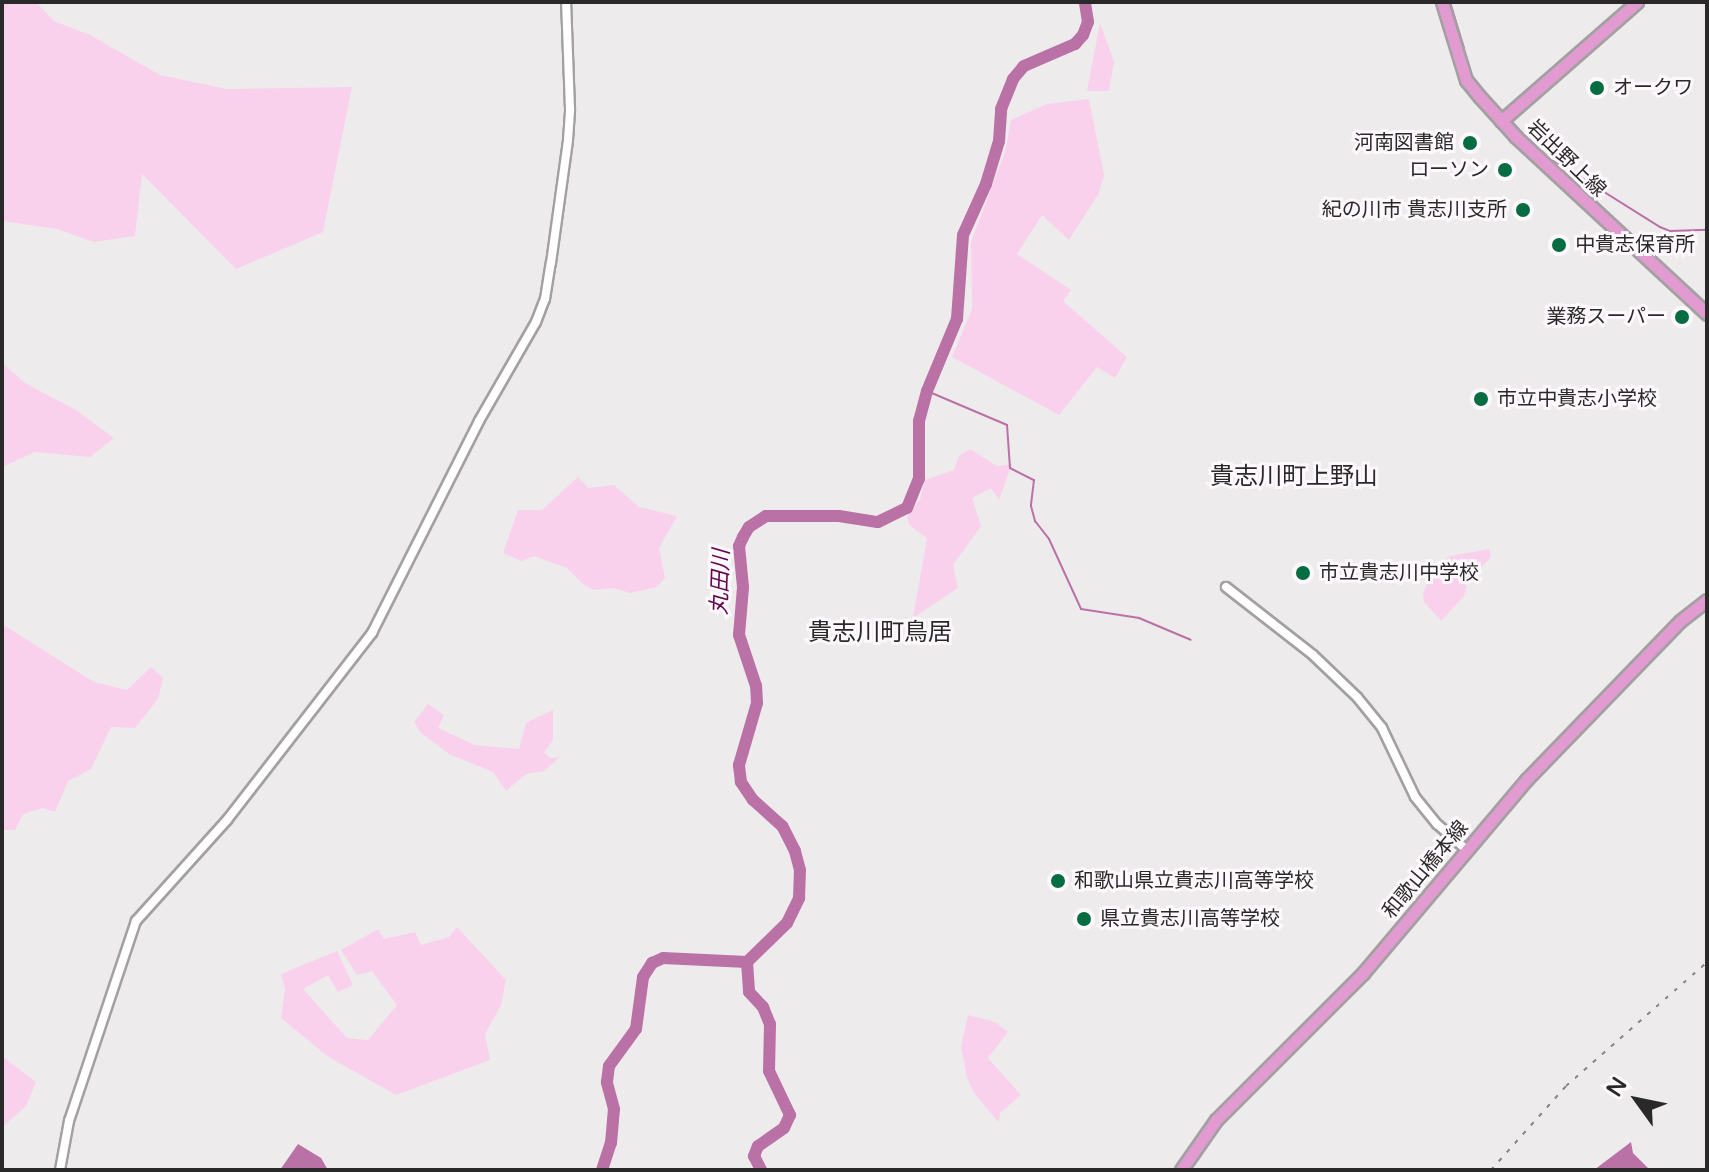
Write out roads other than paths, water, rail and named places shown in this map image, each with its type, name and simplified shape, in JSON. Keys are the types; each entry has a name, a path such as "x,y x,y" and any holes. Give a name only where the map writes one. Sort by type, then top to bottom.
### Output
{"main road":[{"name":"岩出野上線","path":"1442,2 1466,80 1501,121 1707,314"},
{"path":"1501,121 1637,2"},
{"name":"和歌山橋本線","path":"1181,1170 1216,1120 1363,973 1466,849 1602,700 1680,621 1707,600"}],"street":[{"path":"60,1170 69,1121 136,921 236,809 372,633 479,421 536,322 551,263 568,140 570,109 566,2"},
{"path":"1226,587 1313,655 1357,697 1382,728 1415,797 1437,824 1466,849"}],"waterway":[{"name":"丸田川","path":"602,1170 611,1143 614,1109 607,1082 609,1066 636,1029 643,977 652,963 663,958 747,962 787,923 799,898 800,870 795,851 782,826 753,800 741,782 739,765 757,703 756,686 739,635 743,587 739,546 749,527 766,516 839,516 878,522 907,508 919,479 919,421 927,391 957,319 963,235 986,184 999,141 1001,109 1013,79 1024,66 1075,44 1083,35 1088,22 1085,2"},
{"path":"1450,2 1464,48"},
{"path":"1550,158 1660,227 1670,231 1707,230"},
{"path":"927,391 1007,425 1010,468 1034,480 1031,506 1035,521 1049,539 1081,609 1139,618 1191,640"},
{"path":"747,962 749,992 763,1007 770,1024 769,1071 790,1115 784,1128 758,1146 754,1156 761,1170"}],"railway":[{"path":"1491,1170 1566,1086 1707,962"}],"place":[{"name":"オークワ","path":"1597,88"},
{"name":"河南図書館","path":"1470,143"},
{"name":"ローソン","path":"1505,170"},
{"name":"紀の川市 貴志川支所","path":"1523,210"},
{"name":"中貴志保育所","path":"1559,245"},
{"name":"業務スーパー","path":"1682,317"},
{"name":"市立中貴志小学校","path":"1481,399"},
{"name":"市立貴志川中学校","path":"1303,573"},
{"name":"和歌山県立貴志川高等学校","path":"1058,881"},
{"name":"県立貴志川高等学校","path":"1084,919"}],"district":[{"name":"貴志川町上野山","path":"1294,477"},
{"name":"貴志川町鳥居","path":"880,633"}]}
